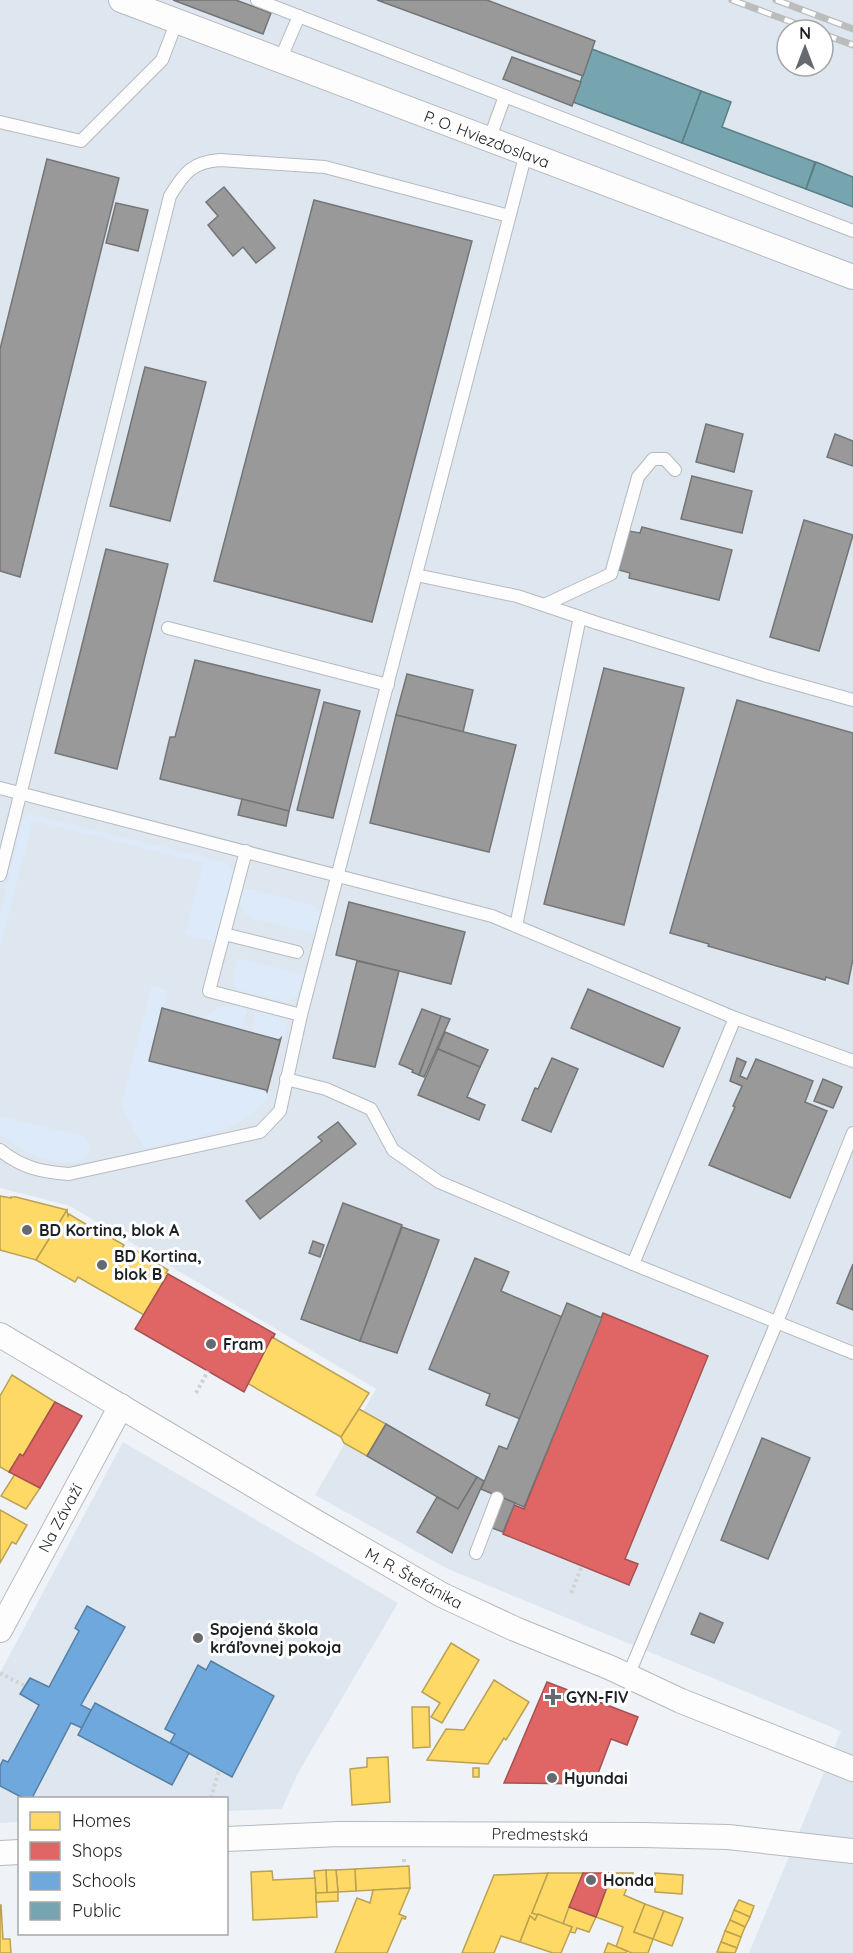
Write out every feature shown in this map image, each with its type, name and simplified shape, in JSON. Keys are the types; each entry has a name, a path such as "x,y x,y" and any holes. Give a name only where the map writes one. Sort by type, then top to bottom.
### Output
{"street":[{"name":"P. O. Hviezdoslava","path":"121,0 853,277"},
{"name":"M. R. Štefánika","path":"0,1335 270,1496 442,1595 681,1701 853,1769"},
{"name":"Na Závaží","path":"0,1630 121,1406"},
{"name":"Predmestská","path":"228,1839 351,1834 644,1835 728,1837 853,1851"},
{"path":"0,1853 18,1852"}],"lane":[{"path":"257,0 853,231"},
{"path":"280,60 299,16"},
{"path":"0,122 81,141 162,60 177,21"},
{"path":"489,140 505,96"},
{"path":"0,1150 24,1165 43,1172 69,1174 260,1132 280,1111 301,1015 526,153"},
{"path":"0,875 164,218 170,196 178,182 204,161 325,166 509,216"},
{"path":"544,605 611,574 638,477 653,459 665,459 675,470"},
{"path":"416,575 517,596 767,676 853,700"},
{"path":"516,926 580,617"},
{"path":"168,628 388,684"},
{"path":"0,788 492,916 735,1018 853,1061"},
{"path":"246,851 209,991 301,1015"},
{"path":"224,934 297,952"},
{"path":"633,1264 735,1018"},
{"path":"286,1079 326,1089 371,1109 393,1150 440,1182 633,1264 853,1353"},
{"path":"628,1676 777,1322 853,1133"},
{"path":"476,1553 497,1498"}],"path":[{"path":"196,1393 208,1371"},
{"path":"571,1593 582,1566"},
{"path":"0,1673 25,1686"},
{"path":"211,1797 219,1770"},
{"path":"404,1859 404,1866"}],"shaded area":[{"path":"0,0 853,0 853,1953 749,1953 841,1731 448,1569 315,1495 376,1389 70,1206 0,1188"},
{"path":"29,814 227,863 231,866 233,873 216,942 185,934 204,863 33,820 0,947 0,915 22,821"},
{"path":"251,889 314,906 320,912 314,933 248,916 241,907 239,898 244,891"},
{"path":"238,958 304,975 298,997 287,1002 238,990 233,979"},
{"path":"152,986 167,990 149,1061 270,1092 261,1106 248,1117 215,1132 144,1148 121,1106"},
{"path":"232,1005 247,1009 242,1030 202,1019 216,1009"},
{"path":"256,1011 277,1017 287,1024 284,1040 251,1032"},
{"path":"0,1116 85,1137 89,1146 88,1153 82,1160 73,1162 42,1159 16,1146 0,1134"},
{"name":"Spojená škola kráľovnej pokoja","path":"123,1442 398,1603 298,1773 282,1809 228,1811 228,1797 18,1797 18,1822 0,1823 0,1673"}],"building: Homes":[{"name":"BD Kortina, blok A","path":"0,1196 16,1197 67,1210 36,1260 0,1250"},
{"name":"BD Kortina, blok B","path":"67,1210 68,1216 69,1214 89,1226 88,1228 101,1236 103,1233 124,1245 122,1248 132,1254 135,1250 168,1270 166,1273 168,1274 144,1315 78,1277 75,1282 36,1260"},
{"path":"272,1337 369,1393 341,1437 247,1383"},
{"path":"12,1375 55,1402 23,1456 20,1454 9,1472 0,1467 0,1396"},
{"path":"359,1409 386,1424 367,1456 344,1443 341,1437"},
{"path":"15,1474 40,1488 26,1509 1,1496"},
{"path":"0,1510 27,1525 16,1544 12,1542 0,1563"},
{"path":"451,1643 479,1660 442,1723 431,1717 440,1703 422,1692"},
{"path":"494,1680 529,1702 488,1764 427,1760 446,1729 464,1730"},
{"path":"412,1707 429,1707 430,1747 413,1748"},
{"path":"388,1757 390,1802 352,1805 350,1769 367,1767 367,1758"},
{"path":"473,1768 479,1768 479,1777 473,1777"},
{"path":"409,1866 410,1888 356,1891 355,1869"},
{"path":"355,1869 356,1891 338,1892 336,1870"},
{"path":"326,1870 336,1870 338,1892 327,1893"},
{"path":"326,1870 327,1893 316,1893 314,1871"},
{"path":"272,1871 273,1880 315,1878 317,1917 253,1920 251,1872"},
{"path":"548,1873 532,1913 538,1914 535,1920 530,1916 520,1942 501,1936 494,1953 462,1953 494,1875"},
{"path":"548,1873 583,1873 563,1924 532,1913"},
{"path":"612,1873 633,1873 624,1895 645,1904 634,1932 653,1939 648,1953 632,1953 616,1947 623,1927 596,1917"},
{"path":"655,1873 683,1875 682,1894 655,1892"},
{"path":"410,1888 399,1914 406,1917 402,1918 387,1953 335,1953 357,1898 370,1903 373,1890"},
{"path":"338,1892 338,1901 316,1902 316,1893"},
{"path":"739,1900 754,1906 750,1917 734,1910"},
{"path":"645,1904 664,1911 653,1939 634,1932"},
{"path":"0,1905 3,1939 10,1939 11,1953 0,1953"},
{"path":"569,1907 596,1917 589,1932 577,1928 575,1933 570,1932 572,1927 563,1924"},
{"path":"734,1910 750,1917 745,1927 730,1920"},
{"path":"664,1911 683,1918 672,1946 653,1939"},
{"path":"538,1914 572,1927 561,1953 553,1953 520,1942 530,1916 535,1920"},
{"path":"730,1920 745,1927 741,1937 725,1931"},
{"path":"725,1931 741,1937 737,1948 721,1942"},
{"path":"721,1942 737,1948 735,1953 717,1952"},
{"path":"608,1943 627,1951 626,1953 604,1953"}],"building: Shops":[{"path":"168,1274 275,1334 244,1392 135,1329"},
{"path":"603,1313 708,1356 625,1559 638,1564 629,1585 503,1534 514,1505 524,1509"},
{"path":"55,1402 82,1416 40,1488 9,1472 20,1454 23,1456"},
{"path":"547,1682 638,1717 627,1745 611,1739 594,1784 504,1783"},
{"path":"583,1873 612,1873 596,1917 569,1907"}],"building: Schools":[{"path":"87,1606 125,1627 81,1705 91,1710 82,1728 71,1723 33,1797 21,1797 0,1786 0,1766 3,1760 8,1762 39,1705 20,1694 30,1678 49,1687 79,1631 75,1628"},
{"path":"211,1661 274,1696 232,1777 170,1743 175,1734 165,1729 198,1665 206,1670"},
{"path":"95,1703 189,1753 172,1785 78,1735"}],"building: Public":[{"path":"592,49 701,91 682,143 573,102"},
{"path":"701,91 731,102 722,127 815,162 806,189 682,143"},
{"path":"816,162 853,177 853,207 806,189"}],"building: Industry":[{"path":"173,0 236,0 271,13 263,34"},
{"path":"377,0 487,0 595,41 583,76"},
{"path":"512,57 581,82 572,106 503,79"},
{"path":"47,159 119,178 20,577 0,571 0,349"},
{"path":"224,187 275,248 256,263 243,247 233,256 208,225 218,216 206,202"},
{"path":"314,200 472,241 372,622 214,581"},
{"path":"116,203 148,210 138,251 106,243"},
{"path":"145,367 206,382 170,521 110,506"},
{"path":"706,424 743,434 734,472 696,462"},
{"path":"835,434 853,441 853,466 827,457"},
{"path":"692,476 752,491 742,533 681,519"},
{"path":"804,520 853,535 819,651 770,637"},
{"path":"642,527 732,550 719,600 629,578 630,573 619,570 629,531 640,533"},
{"path":"106,549 168,564 117,769 55,753"},
{"path":"195,660 320,690 289,811 160,779 170,737 175,737"},
{"path":"604,668 684,688 624,925 544,904"},
{"path":"407,674 473,690 463,732 396,715"},
{"path":"737,700 853,733 853,959 848,984 826,977 825,980 670,933"},
{"path":"324,702 360,711 333,818 297,810"},
{"path":"396,715 516,745 489,852 370,823"},
{"path":"242,799 289,811 286,826 238,815"},
{"path":"349,902 465,932 451,984 336,955"},
{"path":"357,961 399,971 375,1067 333,1058"},
{"path":"588,989 680,1028 663,1067 571,1028"},
{"path":"162,1008 279,1040 281,1038 267,1092 149,1061"},
{"path":"422,1009 441,1016 419,1075 399,1064"},
{"path":"441,1016 450,1019 424,1077 419,1075"},
{"path":"445,1032 488,1050 480,1067 438,1049"},
{"path":"438,1049 480,1067 467,1097 485,1105 479,1120 418,1095"},
{"path":"552,1058 578,1069 551,1132 522,1120 535,1088 538,1089"},
{"path":"737,1058 746,1062 740,1076 747,1079 756,1059 813,1081 805,1102 827,1111 790,1198 709,1165 742,1086 730,1081"},
{"path":"823,1079 842,1087 833,1108 814,1101"},
{"path":"338,1122 356,1144 260,1219 246,1201 322,1141 318,1137"},
{"path":"343,1203 402,1225 360,1341 301,1319"},
{"path":"402,1227 439,1240 397,1353 360,1341"},
{"path":"313,1241 324,1245 320,1257 309,1253"},
{"path":"475,1258 509,1272 501,1291 562,1317 520,1419 486,1405 490,1394 429,1369"},
{"path":"853,1264 853,1310 837,1303"},
{"path":"567,1303 602,1318 524,1507 481,1489 499,1446 507,1449"},
{"path":"386,1424 477,1477 458,1509 367,1456"},
{"path":"762,1438 810,1458 768,1559 721,1540"},
{"path":"477,1477 484,1481 452,1553 417,1532 437,1497 458,1509"},
{"path":"499,1496 515,1503 503,1532 487,1526"},
{"path":"700,1613 723,1623 714,1643 691,1634"}],"railway":[{"path":"732,0 781,18"},
{"path":"776,0 853,29"},
{"path":"835,38 853,45"}],"place":[{"name":"BD Kortina, blok A","path":"27,1230"},
{"name":"BD Kortina, blok B","path":"102,1265"},
{"name":"Fram","path":"211,1344"},
{"name":"Spojená škola kráľovnej pokoja","path":"198,1638"},
{"name":"GYN-FIV","path":"553,1697"},
{"name":"Hyundai","path":"552,1778"},
{"name":"Honda","path":"591,1880"}]}
